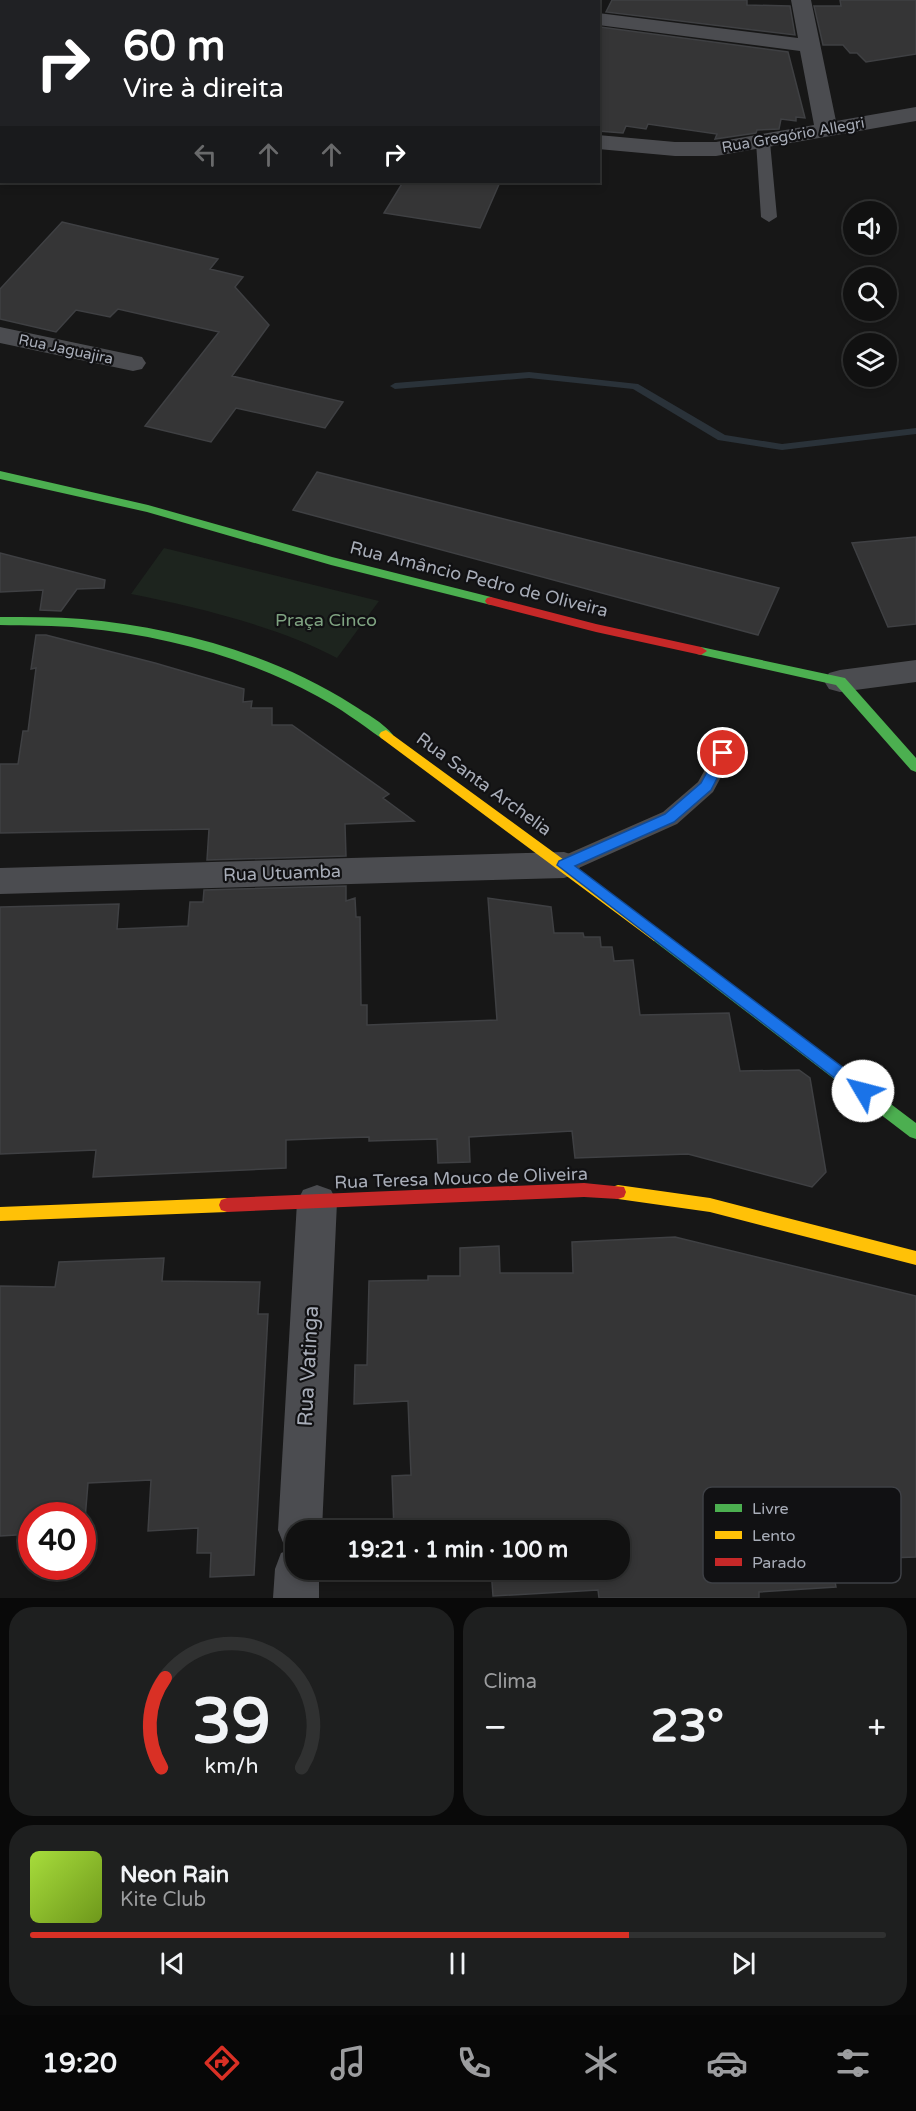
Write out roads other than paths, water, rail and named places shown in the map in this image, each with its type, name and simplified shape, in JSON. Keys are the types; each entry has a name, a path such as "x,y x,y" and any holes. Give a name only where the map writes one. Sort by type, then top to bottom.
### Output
{"street":[{"path":"801,0 826,129"},
{"path":"600,19 810,46"},
{"name":"Rua Gregório Allegri","path":"600,142 685,149 716,149 916,114"},
{"name":"Rua Jaguajira","path":"0,335 133,363"},
{"name":"Rua Amâncio Pedro de Oliveira","path":"0,475 148,509 331,561 596,628 840,681"},
{"name":"Rua Santa Archelia","path":"0,621 94,625 173,639 259,664 312,687 353,711 564,865 916,1132"},
{"path":"840,681 916,672"},
{"path":"840,681 916,767"},
{"name":"Rua Utuamba","path":"0,881 564,865"},
{"name":"Rua Teresa Mouco de Oliveira","path":"0,1214 572,1190 622,1190 730,1210 913,1255"},
{"name":"Rua Vatinga","path":"301,1520 317,1202"},
{"path":"296,1598 297,1580"}],"lane":[{"path":"764,142 769,217"},
{"path":"564,865 670,818 706,786 723,753"}],"waterway":[{"path":"395,386 529,375 635,386 722,438 782,447 916,431"}],"park label":[{"name":"Praça Cinco","path":"326,620"}]}
